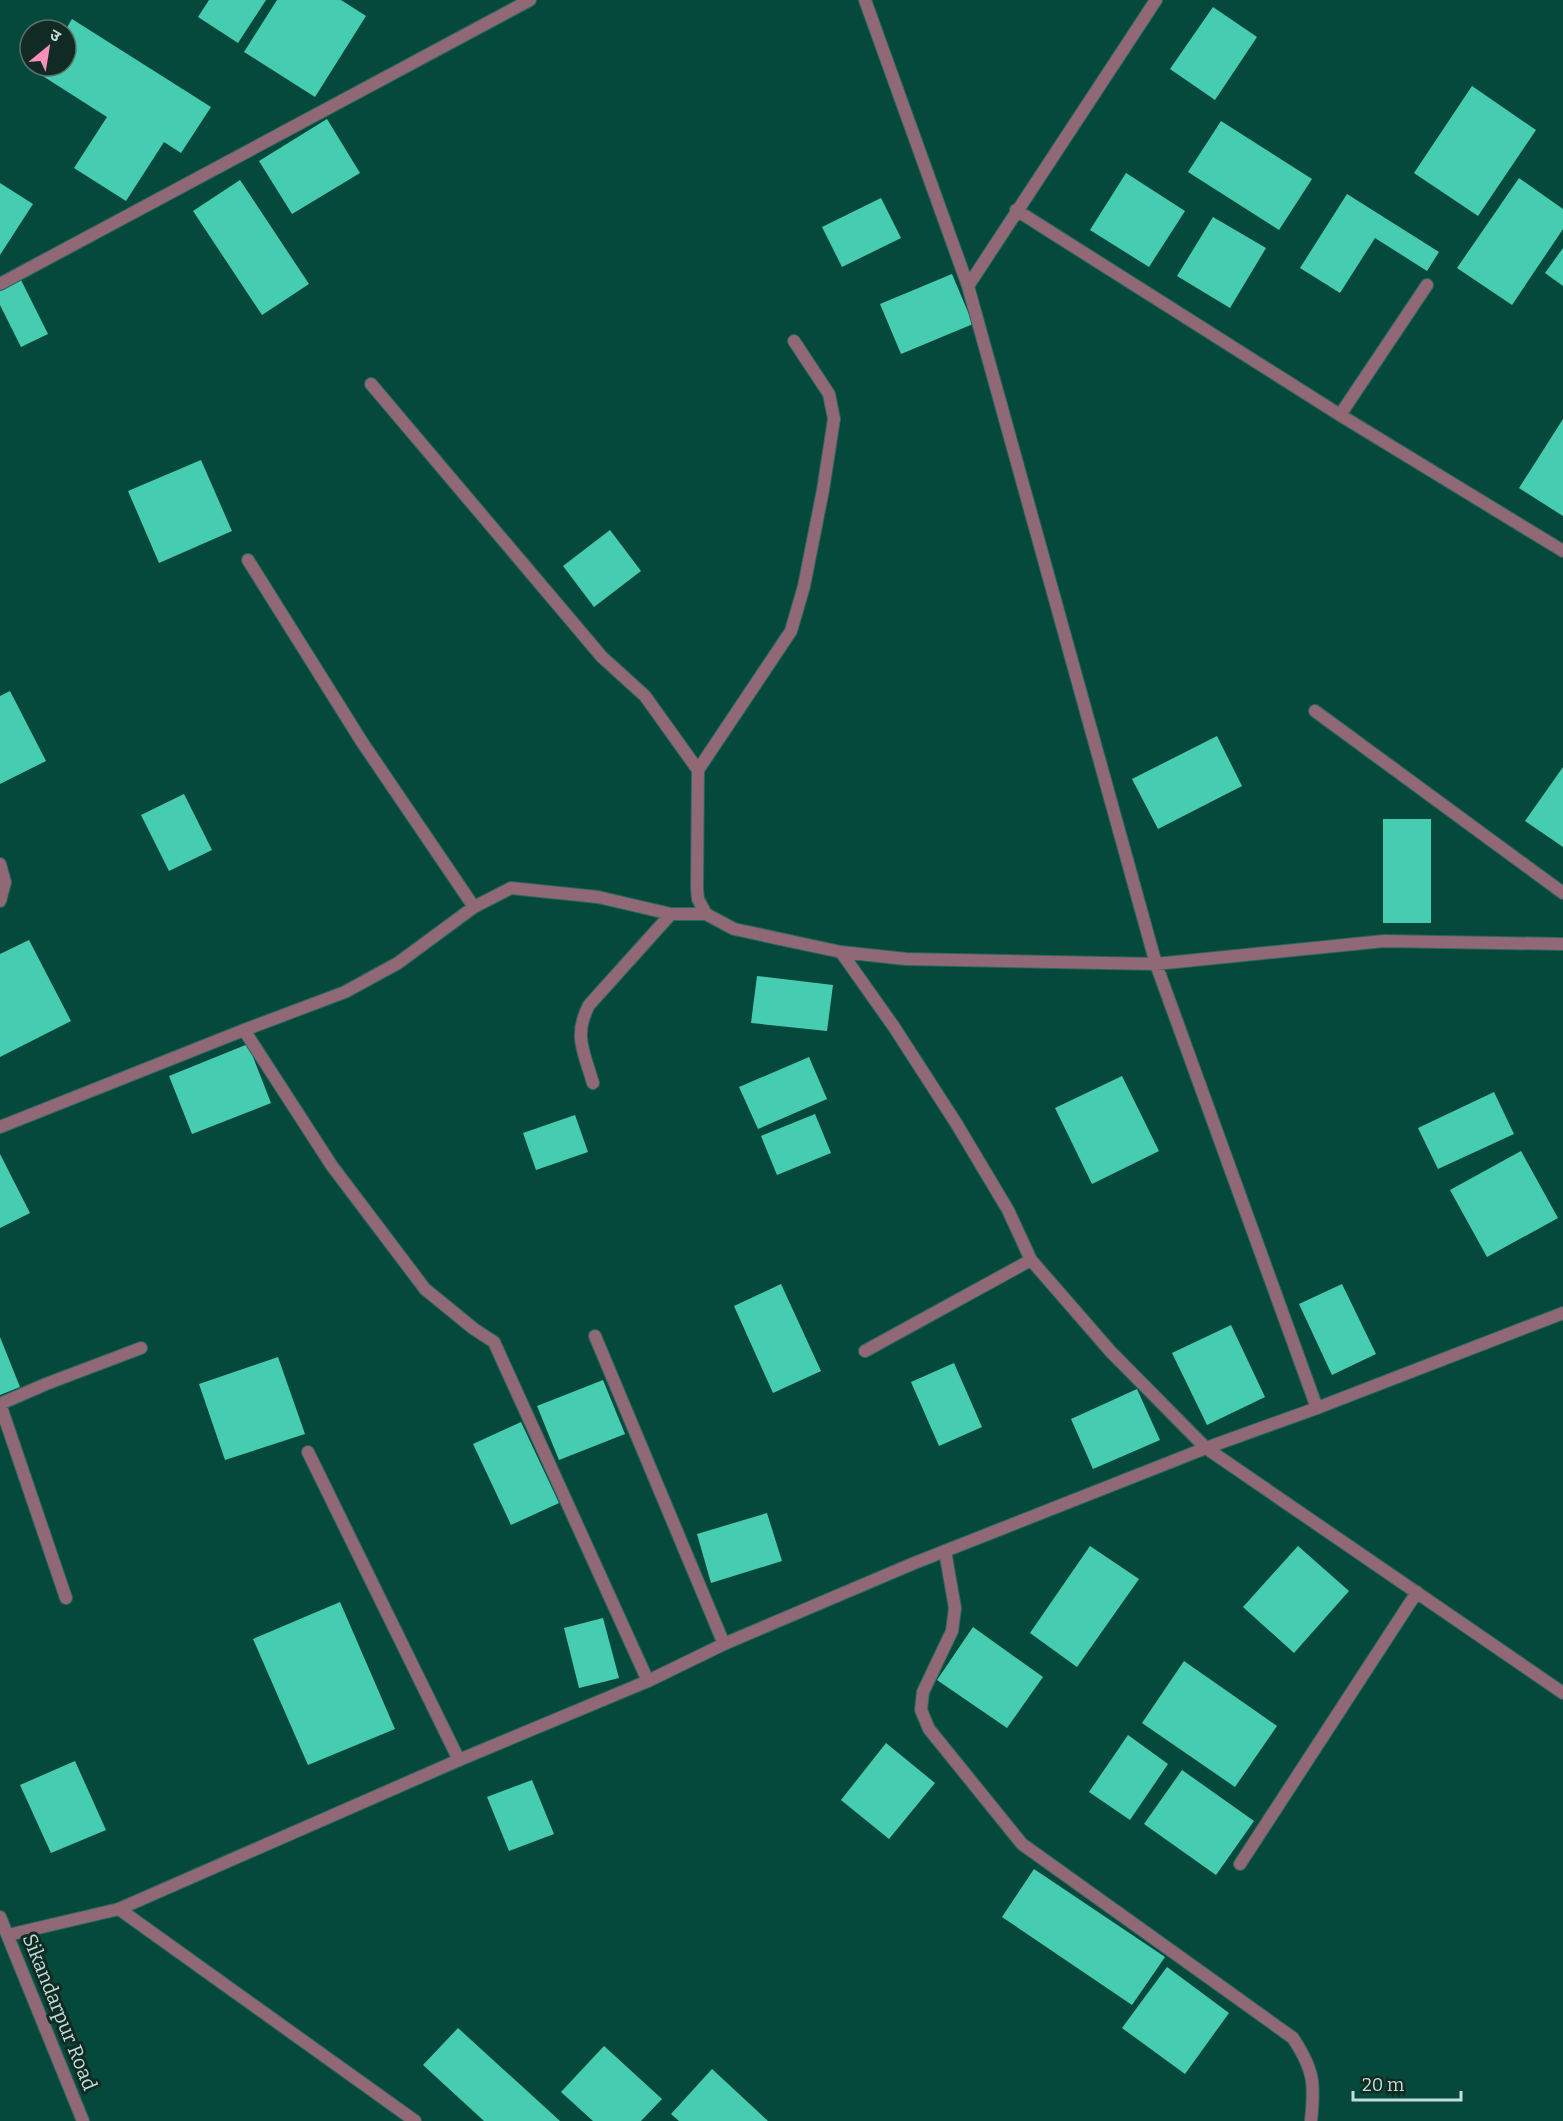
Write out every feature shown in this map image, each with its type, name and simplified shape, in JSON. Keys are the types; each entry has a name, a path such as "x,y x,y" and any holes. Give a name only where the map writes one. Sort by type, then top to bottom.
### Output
{"street":[{"path":"0,284 530,0"},
{"path":"865,0 968,286 1156,964 1317,1408"},
{"path":"968,286 1156,0"},
{"path":"1016,210 1340,415 1563,552"},
{"path":"1340,415 1427,285"},
{"path":"706,914 698,899 698,770 791,631 804,586 834,419 829,394 794,341"},
{"path":"371,384 602,657 645,696 698,770"},
{"path":"248,560 362,742 474,907"},
{"path":"1315,711 1563,893"},
{"path":"0,864 5,882 0,901"},
{"path":"0,1127 345,992 398,963 474,907 511,888 597,897 671,914 706,914 734,930 841,952 906,959 1156,964 1384,941 1563,944"},
{"path":"593,1083 579,1034 582,1018 589,1005 671,914"},
{"path":"841,952 894,1027 956,1123 1008,1210 1031,1260 1111,1352 1206,1448 1563,1693"},
{"path":"244,1030 332,1166 425,1288 474,1329 494,1342 648,1681"},
{"path":"865,1351 1031,1260"},
{"path":"8,1935 119,1909 459,1760 648,1681 724,1644 945,1551 1206,1448 1317,1408 1563,1313"},
{"path":"595,1336 724,1644"},
{"path":"66,1598 0,1404 141,1348"},
{"path":"308,1452 459,1760"},
{"path":"945,1551 955,1608 952,1631 923,1692 921,1710 929,1729 1022,1844 1293,2038 1313,2076 1311,2121"},
{"path":"1240,1864 1417,1592"},
{"path":"119,1909 415,2121"},
{"name":"Sikandarpur Road","path":"0,1917 83,2121"}],"building":[{"path":"209,0 266,0 238,43 198,17"},
{"path":"277,0 341,0 366,16 315,97 244,52"},
{"path":"1213,7 1257,37 1215,100 1170,69"},
{"path":"78,23 211,107 181,153 164,142 126,201 74,168 107,117 46,78 78,78"},
{"path":"1472,86 1536,130 1478,216 1414,173"},
{"path":"327,119 360,173 292,214 259,161"},
{"path":"1221,121 1312,179 1279,230 1188,172"},
{"path":"1126,173 1185,211 1149,267 1090,230"},
{"path":"1519,178 1563,209 1563,229 1512,305 1457,268"},
{"path":"240,180 309,284 262,315 193,211"},
{"path":"0,183 33,204 0,255"},
{"path":"1347,194 1439,252 1427,271 1375,238 1340,293 1300,268"},
{"path":"881,198 901,238 842,267 822,227"},
{"path":"1213,217 1266,248 1230,308 1177,276"},
{"path":"1563,248 1563,286 1545,273"},
{"path":"952,274 973,324 901,354 880,304"},
{"path":"19,276 48,334 21,347 0,305 0,286"},
{"path":"1563,419 1563,516 1519,488"},
{"path":"201,460 232,531 159,563 128,491"},
{"path":"610,530 641,571 594,607 563,566"},
{"path":"10,691 46,761 0,784 0,696"},
{"path":"1217,736 1242,786 1158,829 1132,779"},
{"path":"1563,767 1563,847 1525,821"},
{"path":"184,794 212,850 169,871 141,815"},
{"path":"1383,819 1431,819 1431,923 1383,923"},
{"path":"29,940 71,1021 0,1057 0,954"},
{"path":"757,976 833,985 827,1031 751,1023"},
{"path":"248,1044 271,1103 192,1134 169,1076"},
{"path":"809,1057 827,1099 758,1129 739,1087"},
{"path":"1122,1076 1159,1151 1092,1184 1055,1108"},
{"path":"1494,1092 1514,1134 1438,1169 1418,1128"},
{"path":"815,1114 831,1153 777,1175 761,1136"},
{"path":"575,1115 588,1152 536,1170 523,1133"},
{"path":"1521,1151 1558,1218 1487,1257 1450,1190"},
{"path":"0,1154 30,1213 0,1228"},
{"path":"781,1284 821,1371 773,1393 734,1306"},
{"path":"1342,1284 1376,1354 1332,1375 1299,1304"},
{"path":"1231,1325 1265,1397 1207,1425 1172,1353"},
{"path":"0,1337 20,1387 0,1395"},
{"path":"278,1357 305,1434 225,1460 199,1384"},
{"path":"954,1363 982,1427 939,1446 911,1382"},
{"path":"603,1380 625,1434 559,1460 537,1406"},
{"path":"1137,1389 1160,1440 1093,1469 1071,1419"},
{"path":"521,1422 559,1503 511,1525 473,1444"},
{"path":"767,1513 782,1561 711,1583 697,1534"},
{"path":"1090,1546 1139,1579 1077,1667 1030,1633"},
{"path":"1298,1546 1349,1591 1294,1653 1243,1607"},
{"path":"340,1602 395,1729 308,1765 253,1639"},
{"path":"603,1618 619,1678 579,1688 564,1628"},
{"path":"973,1627 1043,1677 1007,1728 937,1680"},
{"path":"1184,1661 1277,1726 1235,1787 1142,1723"},
{"path":"1128,1735 1168,1764 1130,1820 1089,1792"},
{"path":"886,1743 935,1783 889,1839 841,1800"},
{"path":"75,1761 106,1830 51,1853 20,1785"},
{"path":"1182,1770 1254,1821 1216,1875 1144,1824"},
{"path":"532,1780 554,1834 509,1851 487,1797"},
{"path":"1034,1869 1165,1957 1132,2005 1002,1917"},
{"path":"1167,1967 1229,2013 1185,2074 1122,2028"},
{"path":"458,2028 560,2121 484,2121 423,2065"},
{"path":"604,2046 662,2099 641,2121 593,2121 561,2092"},
{"path":"712,2069 768,2121 679,2121 671,2114"}]}
